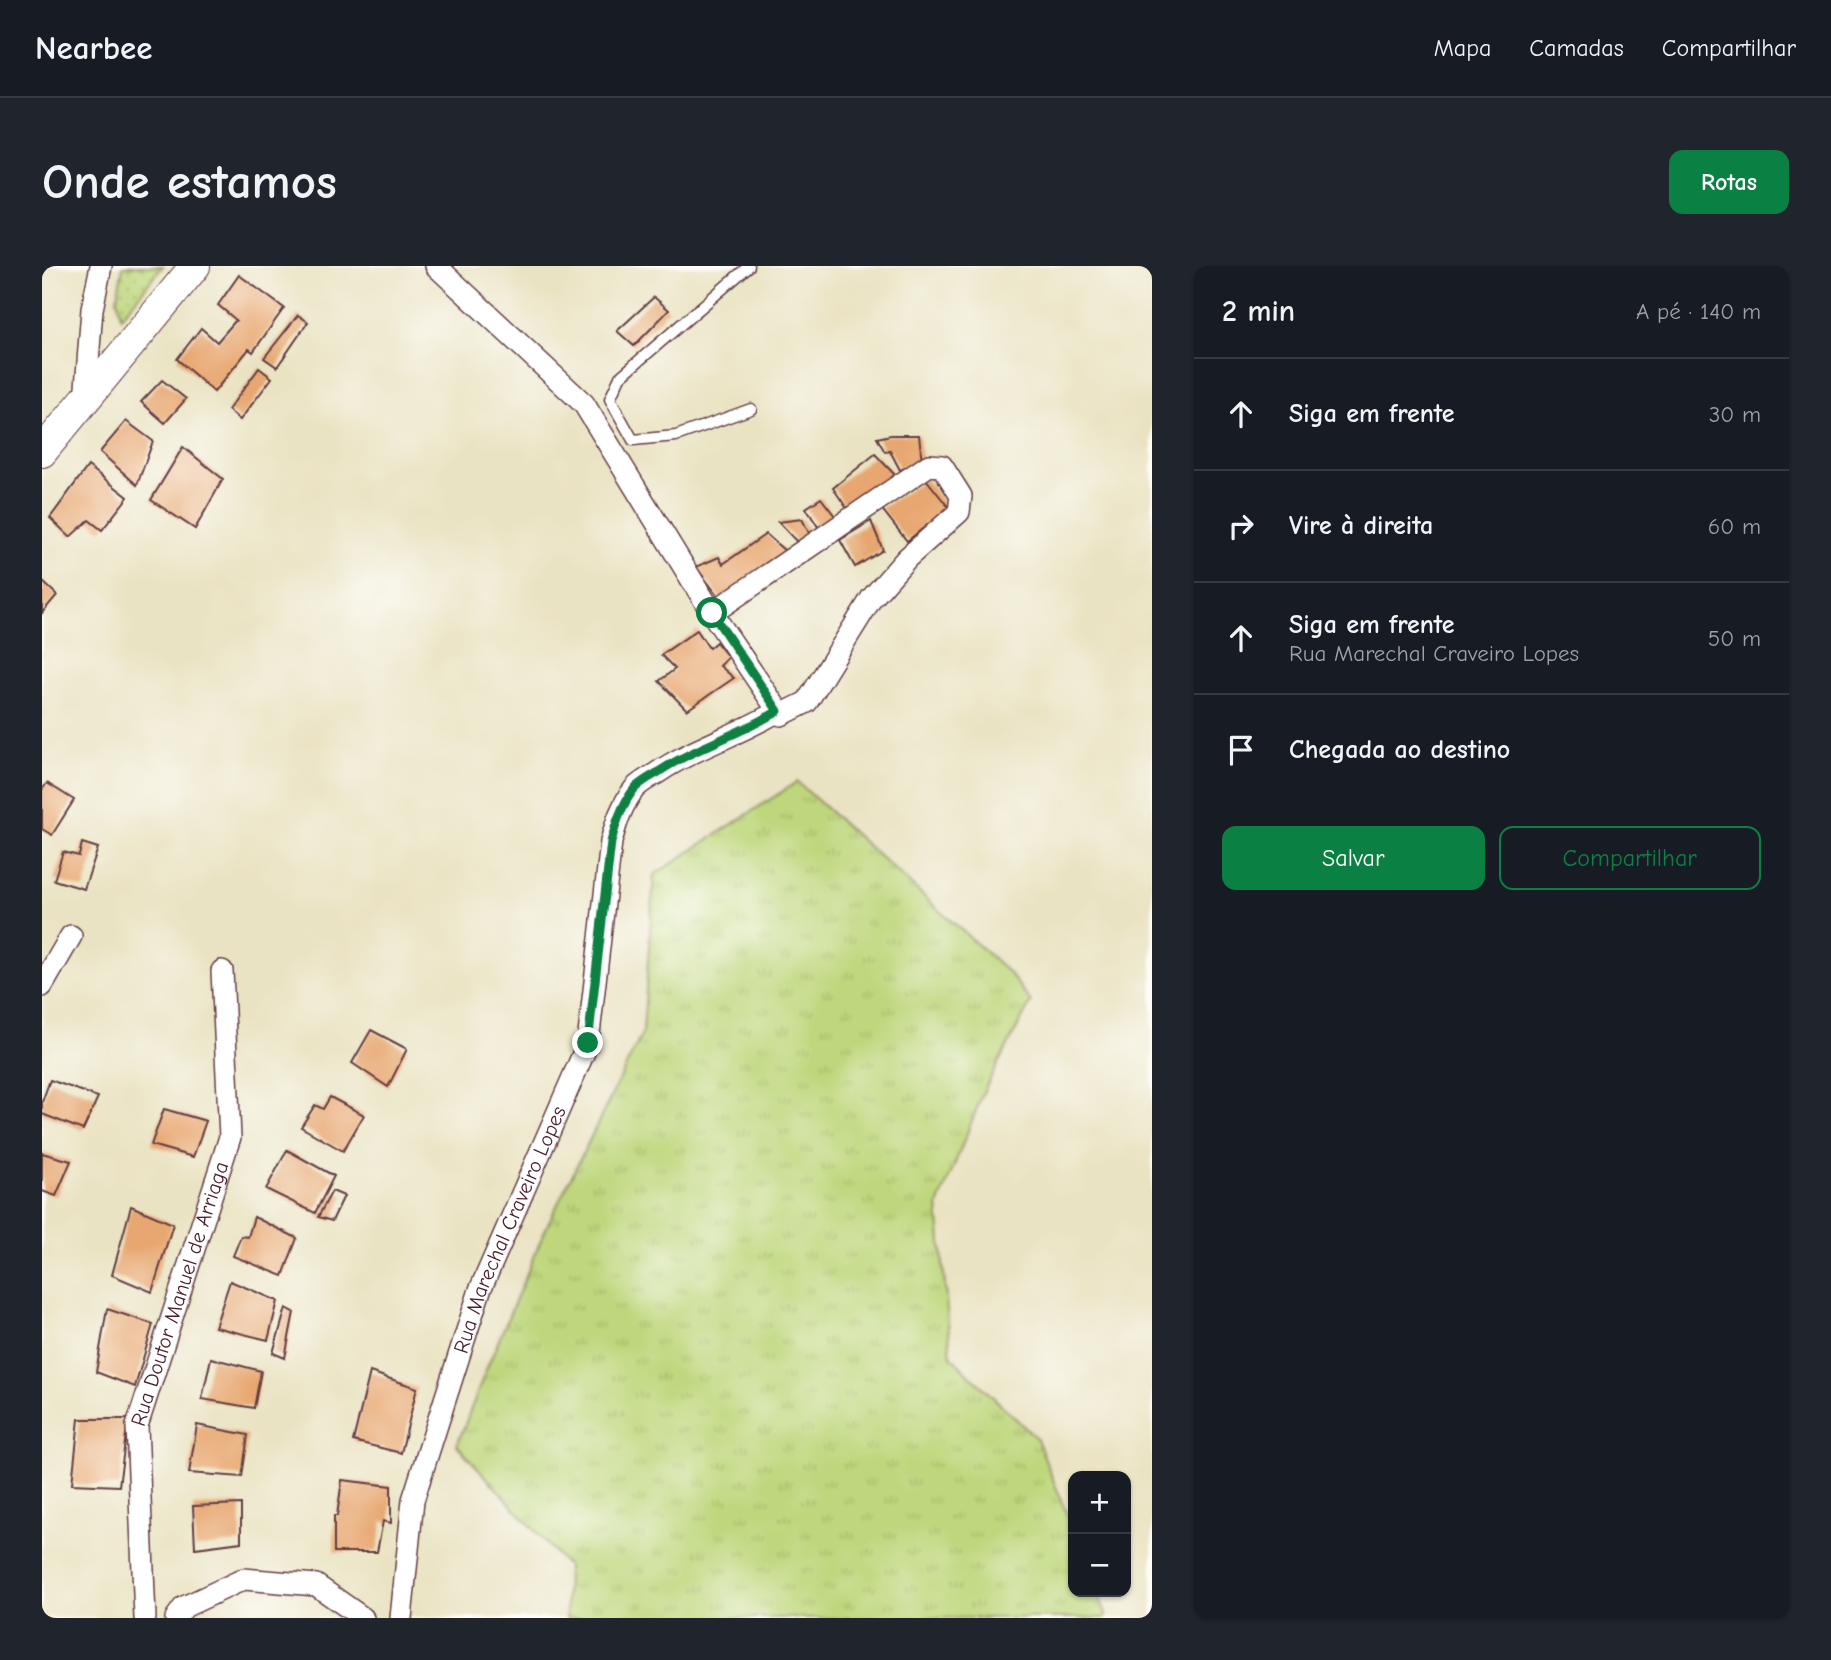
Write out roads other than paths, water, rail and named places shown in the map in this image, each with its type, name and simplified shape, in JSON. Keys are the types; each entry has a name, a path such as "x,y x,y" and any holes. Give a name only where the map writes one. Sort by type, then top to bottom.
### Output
{"street":[{"path":"85,401 92,309 101,266"},
{"path":"42,452 195,266"},
{"path":"436,266 584,404 712,613 778,711"},
{"name":"Rua Marechal Craveiro Lopes","path":"401,1618 413,1500 480,1290 588,1043 611,842 618,815 636,787 670,764 716,740 759,723 778,711 781,715 807,702 872,599 907,558 959,512 961,496 942,466 929,465 712,613"},
{"path":"42,986 71,936"},
{"name":"Rua Doutor Manuel de Arriaga","path":"145,1618 137,1426 230,1137 222,971"},
{"path":"176,1618 184,1607 244,1578 316,1585 363,1618"}],"lane":[{"path":"749,266 620,377 610,400 633,440 676,436 751,410"}]}
